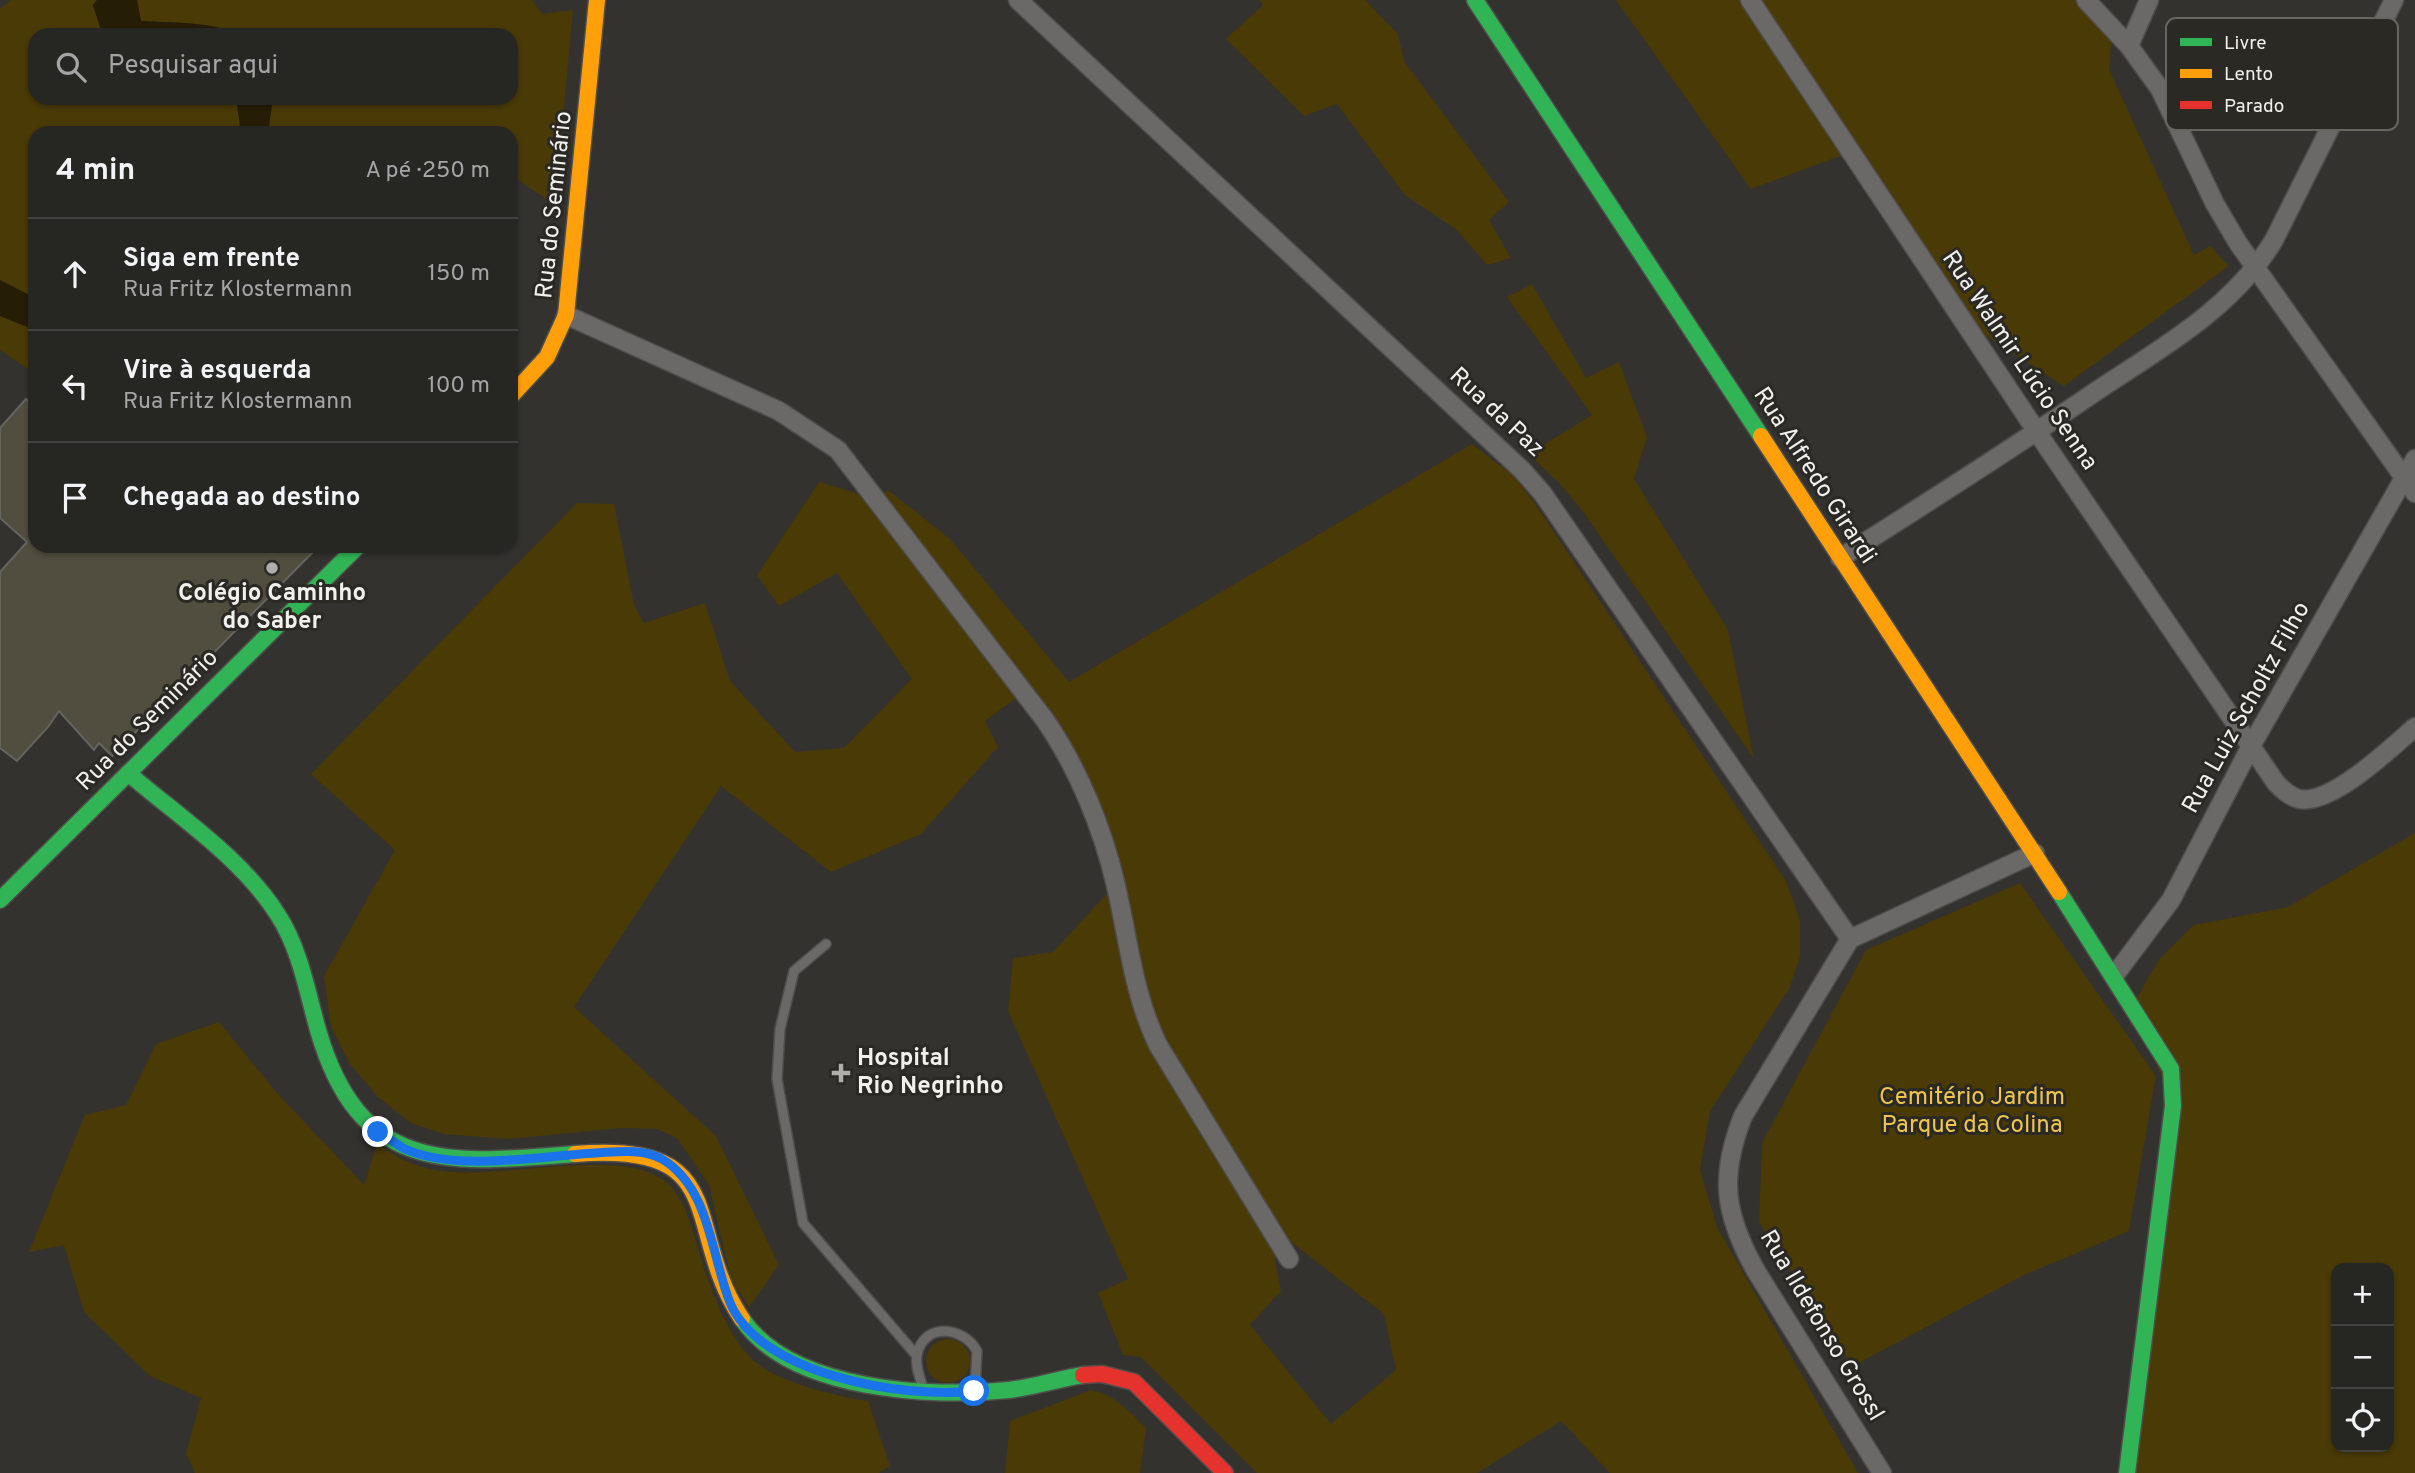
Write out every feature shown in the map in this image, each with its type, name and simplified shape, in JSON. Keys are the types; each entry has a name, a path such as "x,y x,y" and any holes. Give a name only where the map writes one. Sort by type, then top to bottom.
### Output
{"street":[{"name":"Rua do Seminário","path":"518,388 547,357 566,315 597,0"},
{"name":"Rua da Paz","path":"1018,0 1522,470 1543,494 1850,939"},
{"name":"Rua Alfredo Girardi","path":"1475,0 2035,853 2162,1050 2171,1069 2174,1087 2127,1473"},
{"name":"Rua Walmir Lúcio Senna","path":"1750,0 2037,432 2251,746 2287,794 2300,799 2315,798 2357,775 2415,727"},
{"path":"2086,0 2129,46 2166,102"},
{"path":"2129,46 2149,0"},
{"path":"2384,18 2393,0"},
{"path":"2180,130 2215,204 2256,271 2410,486"},
{"path":"1840,558 2037,432 2173,340 2237,290 2256,271 2274,240 2329,130"},
{"path":"566,315 779,411 838,450 1045,720 1074,769 1105,848 1116,885 1142,1012 1158,1045 1289,1259"},
{"name":"Rua Luiz Scholtz Filho","path":"2114,976 2172,901 2251,746 2410,486 2415,459"},
{"name":"Rua do Seminário","path":"2,894 351,553"},
{"path":"128,773 251,881 269,901 282,920 293,947 330,1069 358,1113 378,1132 405,1149 461,1160 633,1151 661,1158 687,1179 700,1206 729,1301 752,1332 801,1364 841,1379 923,1390 974,1391 1030,1387 1100,1372 1116,1374 1133,1382 1225,1473"},
{"path":"1850,939 2035,853"},
{"name":"Rua Ildefonso Grossl","path":"1850,939 1743,1116 1732,1143 1727,1199 1742,1246 1756,1271 1882,1473"}],"lane":[{"path":"826,944 794,971 779,1041 778,1090 803,1223 917,1356"},
{"path":"923,1390 917,1356 920,1346 936,1333 956,1331 965,1335 977,1351 974,1391"}],"green space":[{"path":"11,0 97,0 93,5 100,28 28,28 28,105 237,105 240,126 28,126 28,294 0,280 0,9"},
{"path":"137,0 532,0 542,14 573,10 555,205 518,180 518,126 269,126 272,105 518,105 518,28 221,28 141,21"},
{"path":"1259,0 1365,0 1398,34 1404,61 1509,202 1489,220 1511,258 1487,265 1456,229 1405,195 1337,104 1304,116 1226,39 1263,5"},
{"path":"1616,0 2086,0 2118,35 2111,46 2109,69 2194,255 2210,246 2229,266 2064,386 1963,321 1851,152 1751,189"},
{"path":"1532,284 1586,378 1619,362 1647,437 1634,479 1728,630 1754,759 1585,514 1561,485 1529,454 1592,415 1507,297"},
{"path":"0,316 28,327 28,369 0,350"},
{"path":"1472,444 1515,477 1786,881 1800,920 1800,957 1789,989 1710,1111 1700,1170 1717,1227 1858,1473 1610,1473 1561,1421 1477,1473 1257,1473 1141,1357 1123,1355 1098,1293 1128,1279 1008,1011 1013,958 1053,952 1116,884 1074,769 1023,693 985,721 998,747 921,834 831,872 721,786 574,1007 716,1136 779,1265 749,1307 731,1279 709,1185 677,1138 657,1129 621,1128 508,1139 444,1134 411,1123 378,1097 350,1064 331,1027 324,976 395,850 311,774 577,503 614,504 634,605 644,623 705,603 730,681 795,752 844,748 912,679 837,573 779,606 757,575 819,482 876,499 888,490 950,539 1069,682","holes":["1268,1224 1384,1314 1396,1370 1331,1424 1250,1325 1281,1291"]},
{"path":"2415,833 2415,1473 2127,1473 2173,1106 2133,1005 2158,961 2194,925 2288,907"},
{"name":"Cemitério Jardim Parque da Colina","path":"2020,883 2156,1076 2129,1231 2024,1275 1853,1366 1759,1222 1762,1143 1866,950"},
{"path":"219,1022 278,1094 364,1185 377,1144 396,1156 430,1169 486,1172 613,1165 640,1170 662,1179 675,1192 685,1208 718,1305 749,1356 772,1373 788,1380 868,1401 890,1466 879,1473 195,1473 186,1454 201,1398 150,1376 84,1312 64,1245 29,1252 85,1115 126,1105 156,1044"},
{"path":"948,1339 964,1345 970,1361 964,1377 948,1383 932,1377 926,1361 932,1345"},
{"path":"1091,1390 1114,1400 1146,1428 1140,1473 1005,1473 1010,1421"}],"shaded area":[{"path":"97,0 137,0 141,21 221,28 100,28 93,5"},
{"path":"237,105 272,105 269,126 240,126"},
{"path":"0,280 28,294 28,327 0,316"}],"building":[{"path":"26,399 28,401 28,553 312,553 112,756 99,743 94,750 59,711 17,761 0,748 0,572 27,542 0,518 0,428"}],"traffic: fast":[{"path":"1475,0 1761,436"},
{"path":"0,900 351,553"},
{"path":"128,773 209,839 247,875 278,915 292,942 318,1030 336,1077 358,1112 385,1136 415,1150 449,1157 488,1159 575,1154"},
{"path":"2059,892 2171,1069 2173,1106 2127,1473"},
{"path":"742,1319 764,1343 793,1362 865,1385 903,1390 977,1392 1018,1389 1083,1375"}],"traffic: slow":[{"path":"518,388 547,357 566,315 597,0"},
{"path":"1761,436 2059,892"},
{"path":"575,1154 626,1154 660,1162 682,1176 696,1198 724,1285 742,1319"}],"traffic: jam":[{"path":"1083,1375 1102,1374 1134,1382 1225,1473"}],"place":[{"name":"Colégio Caminho do Saber","path":"272,568"},
{"name":"Hospital Rio Negrinho","path":"841,1073"}],"route":[{"path":"378,1132 405,1149 461,1160 633,1151 661,1158 687,1179 700,1206 729,1301 737,1316 773,1348 801,1364 841,1379 878,1386 953,1393 974,1391"}]}
